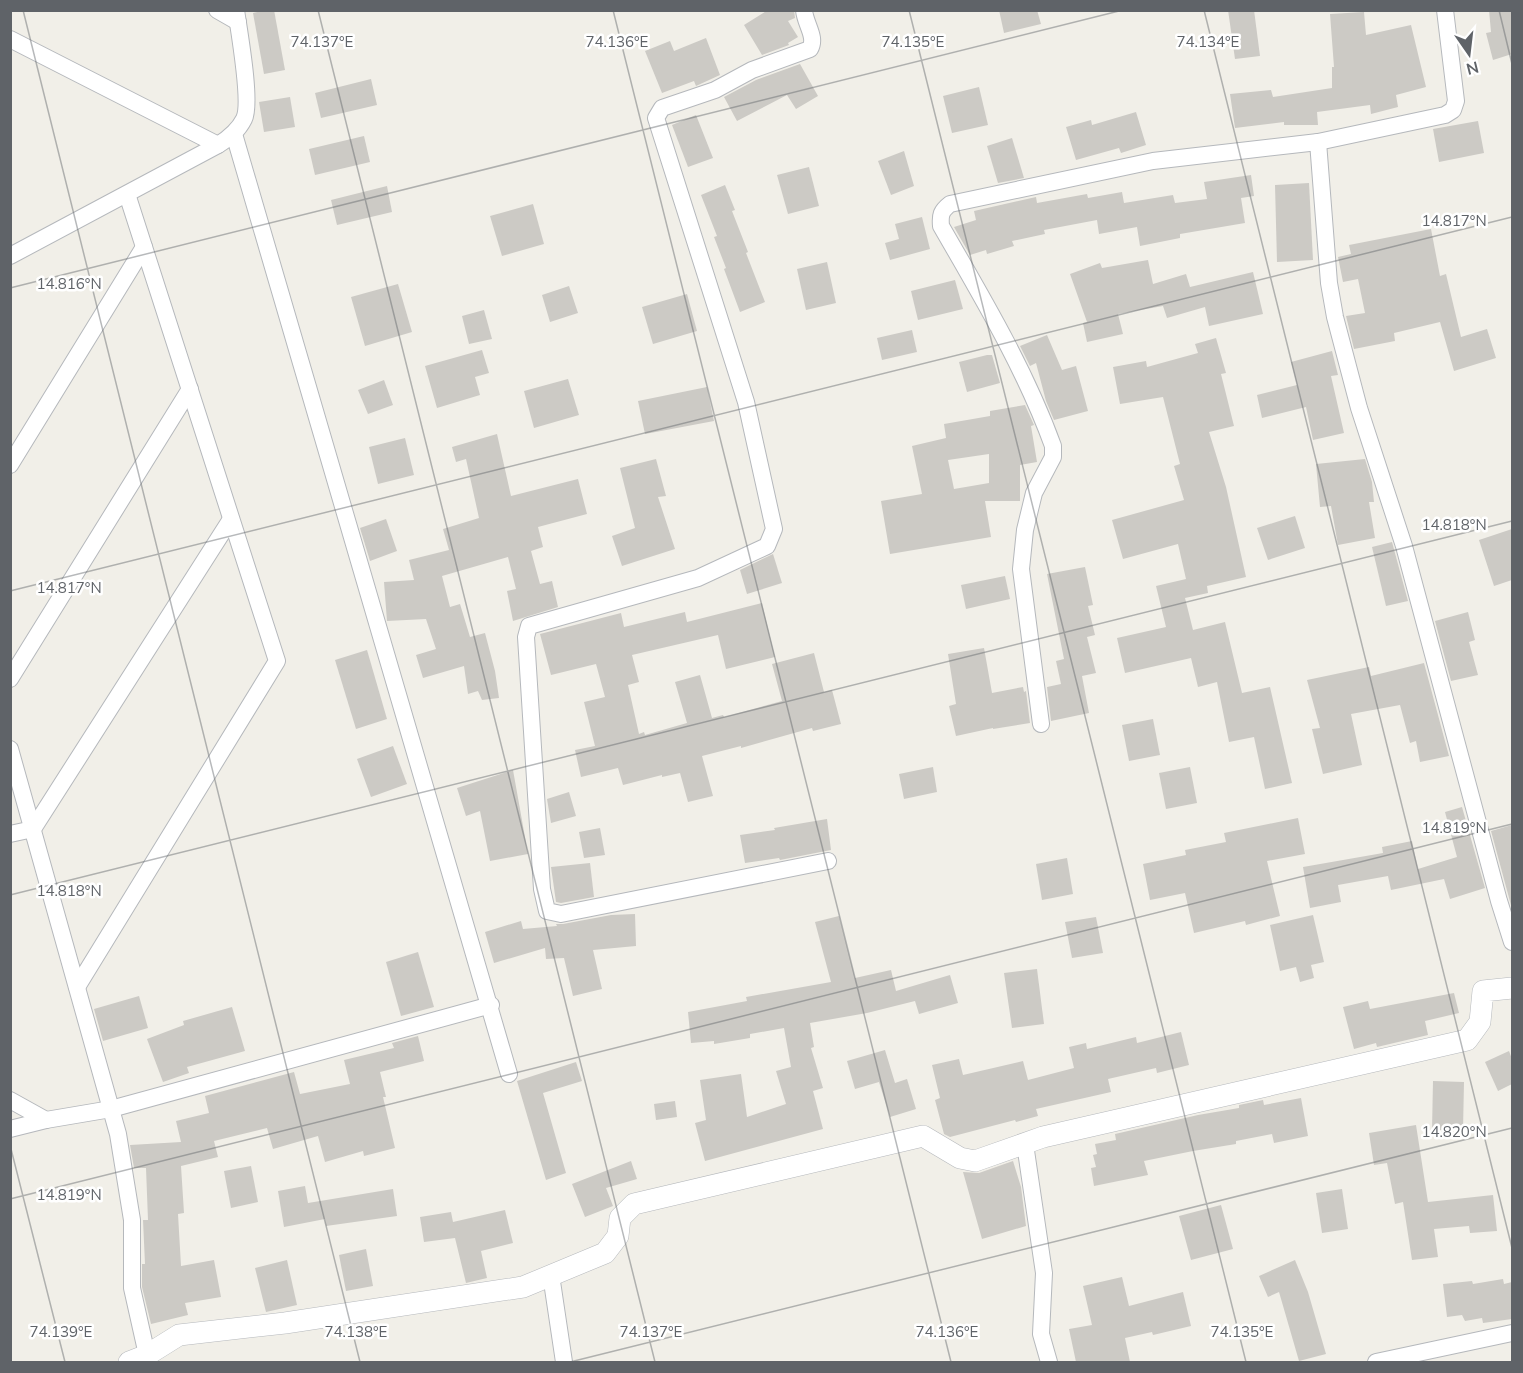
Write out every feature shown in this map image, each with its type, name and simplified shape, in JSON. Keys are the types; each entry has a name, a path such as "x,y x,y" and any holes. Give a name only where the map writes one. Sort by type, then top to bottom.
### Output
{"street":[{"path":"10,256 218,146 234,134 246,116 247,99 237,16 217,10"},
{"path":"804,10 813,39 810,49 752,70 715,90 662,108 656,118 746,402 774,529 767,546 698,578 529,626 526,637 542,889 547,911 561,914 828,861"},
{"path":"1041,724 1021,569 1025,530 1034,493 1053,457 1053,446 990,311 941,226 940,216 944,208 950,204 1153,161 1318,142 1445,115 1453,111 1456,101 1445,10"},
{"path":"10,39 218,146"},
{"path":"234,134 491,1005 509,1074"},
{"path":"1318,142 1329,283 1335,317 1359,408 1404,546 1512,942"},
{"path":"77,987 277,661 127,194"},
{"path":"10,465 144,247"},
{"path":"10,679 190,389"},
{"path":"11,835 33,829 231,519"},
{"path":"10,749 118,1134 132,1220 132,1288 138,1359 179,1335 285,1323 523,1287 605,1253 618,1236 620,1218 634,1204 923,1136 960,1158 975,1161 1055,1135 1467,1040 1480,1022 1484,991 1512,988"},
{"path":"10,1129 46,1120 111,1109 491,1005"},
{"path":"10,1100 46,1120"},
{"path":"1025,1144 1044,1273 1041,1334 1048,1362"},
{"path":"551,1275 564,1362"},
{"path":"1376,1362 1512,1334"}],"building":[{"path":"274,10 285,70 264,74 253,13"},
{"path":"768,10 794,10 795,18 788,21 798,37 788,43 789,45 762,55 744,25"},
{"path":"999,10 1037,10 1041,24 1004,33"},
{"path":"1228,10 1254,10 1260,56 1235,59"},
{"path":"1489,10 1512,10 1512,54 1493,60 1486,33 1491,32"},
{"path":"1364,12 1366,35 1411,25 1426,87 1396,95 1398,107 1371,114 1370,105 1317,112 1318,125 1284,125 1284,122 1235,128 1230,94 1271,90 1273,97 1332,88 1332,67 1334,67 1330,14"},
{"path":"706,38 720,75 696,86 694,81 662,93 645,51 670,41 674,51"},
{"path":"800,64 818,96 796,109 787,95 737,121 724,97 756,80"},
{"path":"371,79 377,105 321,118 315,93"},
{"path":"979,87 988,125 952,133 943,96"},
{"path":"290,97 295,127 264,132 259,102"},
{"path":"1136,112 1146,145 1121,153 1119,148 1076,160 1066,127 1091,120 1092,125"},
{"path":"696,115 713,158 688,167 672,125"},
{"path":"1478,121 1484,153 1439,162 1433,129"},
{"path":"364,136 370,162 315,175 309,149"},
{"path":"1012,138 1024,178 998,183 987,146"},
{"path":"904,151 914,186 891,195 878,161"},
{"path":"809,167 819,206 788,214 777,175"},
{"path":"1251,175 1254,196 1241,198 1245,223 1180,234 1180,238 1140,246 1137,227 1099,234 1097,220 1044,230 1045,234 1012,241 1014,246 987,254 986,250 970,255 954,227 976,220 974,211 1036,197 1037,203 1087,194 1088,198 1122,192 1124,203 1173,195 1175,203 1207,199 1204,182"},
{"path":"1309,183 1313,260 1277,262 1275,185"},
{"path":"725,185 735,210 732,211 748,252 746,253 765,302 740,312 714,237 717,236 701,195"},
{"path":"387,186 392,212 337,225 331,200"},
{"path":"533,204 544,244 502,256 490,216"},
{"path":"922,217 930,249 890,260 885,243 899,239 895,224"},
{"path":"1431,229 1440,276 1446,274 1461,337 1487,329 1496,358 1454,371 1440,322 1394,333 1395,341 1354,349 1346,316 1365,313 1358,279 1343,282 1338,257 1351,254 1349,245"},
{"path":"1148,260 1153,284 1186,274 1190,287 1253,272 1263,314 1209,326 1205,307 1167,318 1163,306 1118,314 1123,334 1087,342 1083,323 1087,322 1070,274 1100,263 1102,268"},
{"path":"827,262 836,303 806,310 797,269"},
{"path":"955,280 963,309 918,320 911,291"},
{"path":"398,284 412,332 365,346 351,297"},
{"path":"569,286 578,313 550,322 542,295"},
{"path":"687,294 697,331 653,344 642,307"},
{"path":"484,310 492,339 469,344 462,316"},
{"path":"912,330 917,352 882,360 877,338"},
{"path":"1047,335 1062,370 1076,366 1088,411 1054,420 1046,401 1036,363 1030,366 1020,346"},
{"path":"1216,338 1226,373 1221,374 1234,426 1209,432 1226,487 1246,577 1207,586 1208,593 1185,598 1193,630 1225,622 1242,693 1270,687 1292,783 1265,789 1254,737 1229,742 1217,682 1198,687 1191,658 1125,673 1117,638 1166,627 1156,586 1186,579 1178,544 1123,559 1112,520 1184,500 1174,466 1180,464 1163,397 1120,404 1113,367 1146,361 1147,367 1198,353 1195,344"},
{"path":"482,350 489,373 475,377 480,395 437,408 425,366"},
{"path":"1332,351 1338,375 1331,376 1344,433 1313,440 1306,407 1262,418 1257,395 1297,385 1291,362"},
{"path":"992,355 1000,383 967,392 959,362"},
{"path":"568,379 579,415 534,428 524,391"},
{"path":"384,380 393,405 368,414 358,390"},
{"path":"707,387 714,421 645,434 638,401"},
{"path":"1025,405 1034,425 1031,426 1037,462 1020,465 1020,501 985,501 991,537 890,554 881,501 922,494 912,446 946,438 944,424 990,416 990,411","holes":["989,454 989,483 954,489 948,460"]},
{"path":"497,434 511,496 578,479 587,514 538,527 543,547 531,551 540,584 552,581 558,607 513,621 507,591 516,589 508,557 442,576 450,607 460,604 470,637 485,633 499,698 482,700 478,691 468,694 464,666 423,678 416,655 436,649 426,619 387,621 384,582 414,580 409,560 449,550 443,529 479,518 466,459 456,462 452,447"},
{"path":"405,438 414,475 378,484 369,447"},
{"path":"656,459 666,496 658,497 675,549 622,566 612,536 635,528 620,468"},
{"path":"1365,459 1372,482 1374,502 1369,502 1375,538 1338,545 1331,506 1320,507 1316,464"},
{"path":"1295,516 1305,548 1268,560 1257,528"},
{"path":"386,519 397,551 370,561 360,528"},
{"path":"1512,529 1512,580 1494,586 1479,540"},
{"path":"1392,542 1408,601 1386,606 1372,547"},
{"path":"773,554 782,583 747,594 740,570"},
{"path":"1085,567 1093,605 1088,606 1095,635 1087,637 1096,673 1082,676 1089,713 1051,721 1047,687 1061,684 1056,661 1064,659 1047,574"},
{"path":"1005,576 1010,599 966,609 961,585"},
{"path":"762,603 775,657 726,669 718,635 632,655 639,682 628,685 639,734 644,732 645,735 687,723 675,682 700,675 712,718 723,715 724,717 782,701 772,664 814,653 824,692 832,690 841,724 813,731 812,728 741,748 741,746 702,756 713,796 688,802 680,773 623,785 618,768 581,777 575,750 595,746 584,702 605,697 596,664 551,675 540,634 621,613 624,627 685,612 687,622"},
{"path":"1468,612 1475,640 1469,642 1478,675 1451,681 1435,621"},
{"path":"984,648 992,693 1023,687 1024,692 1026,691 1030,723 956,736 949,706 956,704 948,654"},
{"path":"367,650 387,719 356,729 335,660"},
{"path":"1424,663 1449,756 1420,762 1416,741 1410,743 1400,705 1351,714 1362,765 1323,774 1312,729 1320,728 1307,680 1369,667 1371,676"},
{"path":"1153,719 1160,755 1129,761 1122,725"},
{"path":"393,746 407,784 371,797 357,759"},
{"path":"933,767 937,792 904,799 899,774"},
{"path":"1190,767 1197,803 1166,809 1159,773"},
{"path":"513,770 528,854 490,861 480,811 466,816 457,788"},
{"path":"569,792 576,816 551,823 547,799"},
{"path":"1462,807 1485,888 1450,899 1444,879 1391,890 1388,876 1338,885 1341,902 1310,908 1303,867 1383,853 1382,847 1412,841 1418,869 1457,857 1445,812"},
{"path":"1298,818 1305,854 1267,861 1280,916 1246,925 1245,921 1194,933 1185,893 1150,900 1143,864 1186,855 1185,850 1226,842 1224,833"},
{"path":"827,819 831,850 780,860 779,858 745,863 740,835"},
{"path":"1512,825 1512,909 1491,831"},
{"path":"600,828 605,855 584,858 579,832"},
{"path":"1067,858 1073,894 1042,900 1036,864"},
{"path":"590,863 594,897 556,902 551,867"},
{"path":"635,914 636,946 593,950 602,989 573,996 564,958 546,959 545,948 494,963 485,932 521,921 523,929 557,926 556,924 611,915"},
{"path":"1313,915 1324,962 1311,965 1314,978 1300,982 1296,967 1280,971 1270,925"},
{"path":"839,916 855,978 891,970 896,991 950,975 958,1003 919,1014 915,1001 867,1013 810,1023 814,1047 811,1048 823,1088 813,1091 823,1129 705,1161 695,1123 706,1120 700,1080 741,1074 747,1117 786,1104 776,1071 791,1067 784,1028 750,1034 750,1038 714,1044 714,1041 691,1043 688,1012 747,1001 746,997 831,982 815,922"},
{"path":"1096,917 1103,953 1072,958 1065,922"},
{"path":"418,952 434,1007 401,1016 386,962"},
{"path":"1037,969 1044,1024 1012,1028 1004,973"},
{"path":"1454,993 1459,1013 1425,1021 1428,1035 1377,1047 1376,1043 1354,1049 1343,1007 1368,1001 1370,1009"},
{"path":"139,996 148,1028 103,1041 94,1009"},
{"path":"232,1007 245,1051 187,1067 189,1073 163,1082 147,1039 184,1025 183,1021"},
{"path":"1181,1032 1189,1065 1157,1073 1156,1068 1108,1079 1111,1092 1036,1109 1038,1116 1016,1122 1015,1120 950,1137 944,1134 935,1100 940,1098 932,1065 959,1059 963,1075 1023,1061 1028,1080 1074,1068 1069,1047 1086,1043 1087,1049 1136,1037 1137,1043"},
{"path":"418,1036 424,1061 380,1072 386,1097 383,1097 395,1148 364,1156 363,1151 325,1162 318,1136 273,1149 267,1128 214,1141 218,1157 181,1166 184,1213 178,1214 181,1266 214,1260 221,1297 185,1303 188,1315 151,1324 142,1287 142,1264 145,1264 143,1220 148,1220 146,1168 134,1168 130,1145 181,1142 176,1121 209,1113 205,1096 294,1072 300,1094 350,1084 344,1060 394,1048 392,1043"},
{"path":"885,1050 895,1083 907,1079 916,1109 890,1117 879,1082 855,1089 847,1061"},
{"path":"1509,1051 1512,1059 1512,1084 1498,1091 1485,1062"},
{"path":"576,1062 582,1081 543,1093 566,1173 546,1180 517,1081"},
{"path":"1433,1081 1464,1082 1463,1130 1432,1130"},
{"path":"1301,1098 1308,1136 1274,1143 1272,1134 1236,1141 1236,1144 1144,1161 1148,1175 1094,1186 1091,1168 1096,1167 1093,1155 1097,1154 1095,1144 1116,1140 1115,1134 1239,1108 1239,1105 1263,1100 1264,1105"},
{"path":"675,1101 677,1117 656,1120 654,1104"},
{"path":"1416,1125 1428,1202 1493,1195 1497,1231 1470,1233 1469,1226 1434,1229 1438,1257 1412,1260 1403,1202 1395,1204 1387,1163 1374,1165 1369,1133"},
{"path":"631,1161 637,1179 606,1188 613,1206 585,1217 572,1184"},
{"path":"1013,1161 1021,1187 1026,1226 982,1239 963,1172 979,1173"},
{"path":"251,1166 258,1202 231,1208 224,1171"},
{"path":"305,1186 308,1203 393,1189 397,1216 326,1226 325,1219 284,1227 278,1191"},
{"path":"1342,1189 1348,1229 1322,1233 1316,1193"},
{"path":"1221,1205 1233,1249 1191,1260 1179,1216"},
{"path":"505,1210 513,1243 481,1251 487,1278 466,1283 455,1238 424,1242 420,1217 451,1212 453,1222"},
{"path":"366,1249 373,1286 346,1291 339,1255"},
{"path":"287,1260 297,1305 266,1312 255,1268"},
{"path":"1295,1260 1308,1292 1326,1354 1299,1361 1279,1292 1268,1297 1259,1276"},
{"path":"1122,1277 1129,1306 1183,1292 1191,1326 1153,1335 1152,1332 1125,1338 1130,1362 1076,1362 1069,1329 1092,1325 1083,1286"},
{"path":"1503,1279 1504,1284 1512,1282 1512,1319 1483,1323 1482,1318 1465,1321 1462,1315 1447,1317 1443,1284 1472,1281 1473,1284"}]}
